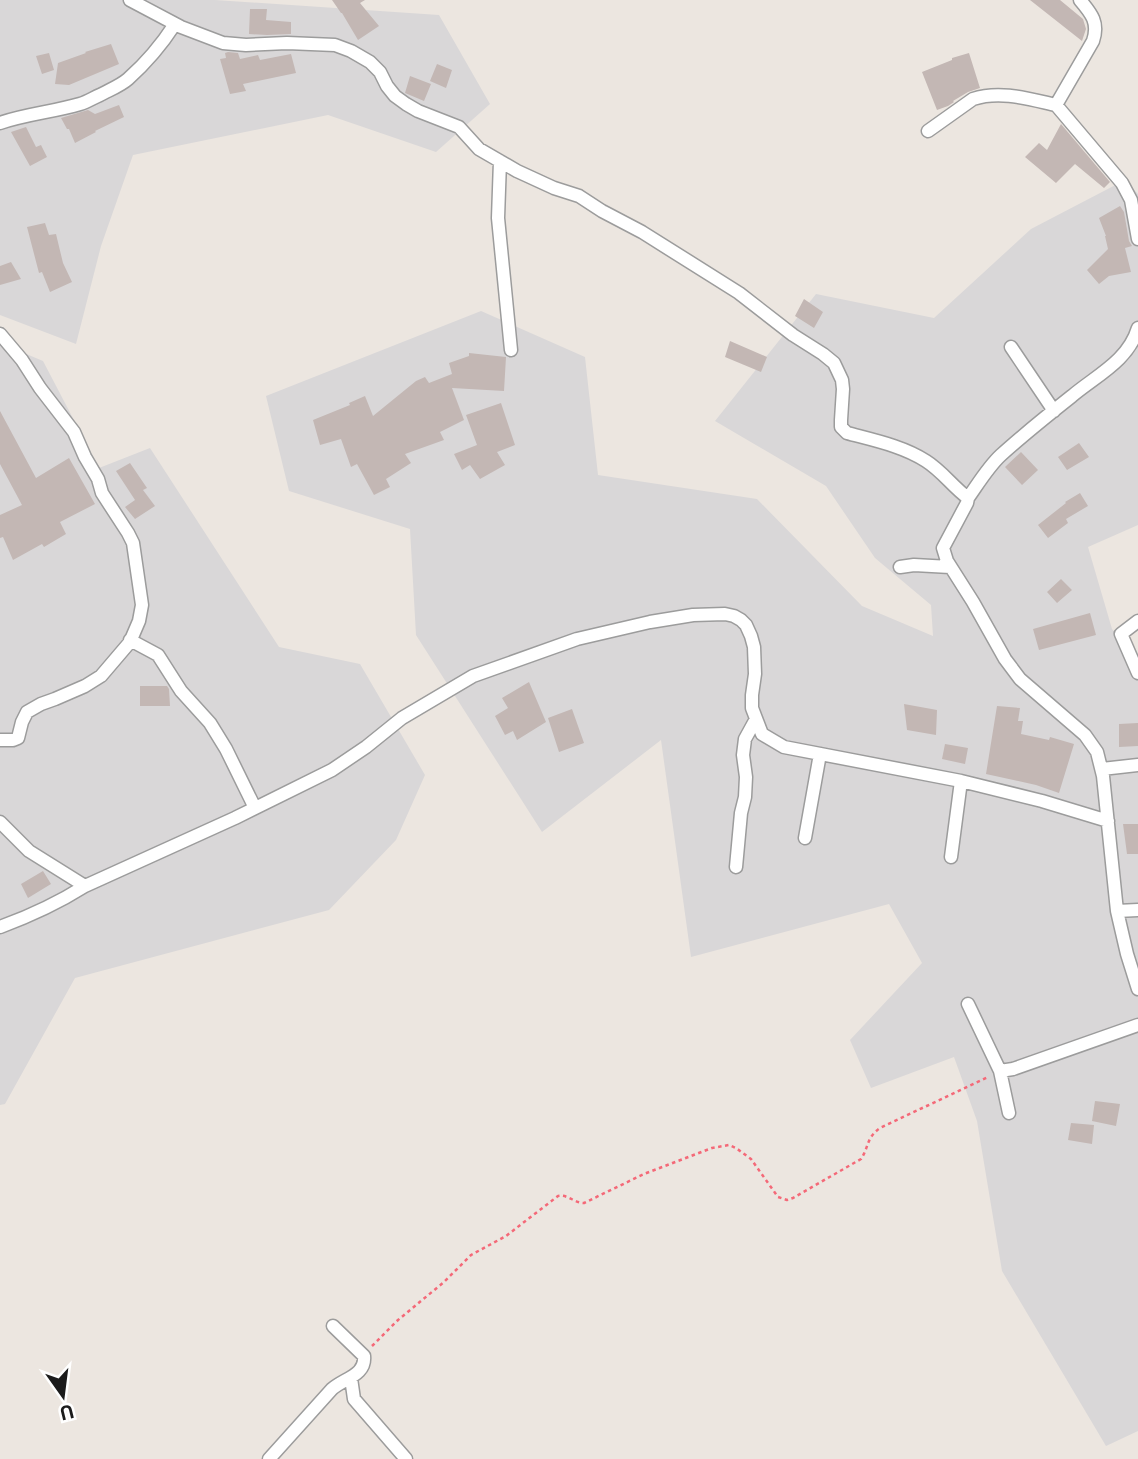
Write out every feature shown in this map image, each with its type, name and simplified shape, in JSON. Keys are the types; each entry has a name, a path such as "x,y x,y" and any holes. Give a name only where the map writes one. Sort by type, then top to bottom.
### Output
{"street":[{"path":"130,0 175,24 223,43 322,44 342,47 375,66 395,96 406,104 460,127 479,149 554,188 579,196 642,232 739,293 793,335 823,354 834,363 842,380 841,420 847,433 905,450 927,461 968,498"},
{"path":"1056,105 1093,41 1096,30 1093,17 1080,0"},
{"path":"0,123 18,116 84,103 118,86 146,60 175,24"},
{"path":"928,131 973,99 983,96 1015,96 1056,105 1122,183 1131,201 1138,239"},
{"path":"500,161 498,218 511,350"},
{"path":"1138,328 1132,344 1110,367 999,457 968,498 943,548 950,566 974,602 1005,659 1020,679 1093,745 1102,769 1117,911 1138,989"},
{"path":"0,334 74,432 102,493 132,543 142,605 139,621 130,640 102,676 85,686 35,706 24,717 18,738 0,740"},
{"path":"1011,346 1054,411"},
{"path":"900,566 950,566"},
{"path":"0,927 28,917 85,886 332,770 402,718 473,676 577,639 693,615 725,614 734,616 746,625 754,647 752,708 762,734 784,747 961,780 1108,821"},
{"path":"1138,621 1121,634 1138,673"},
{"path":"130,640 158,655 181,691 210,723 255,808"},
{"path":"736,867 745,797 745,739 756,719"},
{"path":"805,838 820,754"},
{"path":"1102,769 1138,765"},
{"path":"951,857 961,780"},
{"path":"0,822 29,851 85,886"},
{"path":"1117,911 1138,911"},
{"path":"968,1004 1000,1071 1009,1113"},
{"path":"1000,1071 1013,1069 1138,1025"},
{"path":"270,1459 332,1389 362,1368 364,1356 333,1326"},
{"path":"351,1378 357,1404 406,1459"}],"path":[{"path":"364,1356 398,1320 444,1282 471,1255 506,1236 558,1196 584,1203 644,1174 712,1147 729,1145 751,1159 778,1197 793,1198 861,1159 869,1139 880,1128 1000,1071"}],"shaded area":[{"path":"0,0 215,0 439,15 490,104 436,152 328,115 133,155 101,246 76,344 0,315"},
{"path":"1125,180 1138,194 1138,525 1088,547 1112,629 1138,661 1138,1431 1106,1446 1002,1271 977,1121 954,1057 871,1088 850,1040 922,963 889,904 691,957 661,740 542,832 416,635 410,529 289,491 266,396 481,311 585,357 598,475 757,499 862,606 933,636 931,605 875,558 826,486 715,421 816,294 934,318 1031,229"},
{"path":"0,343 43,361 99,468 150,448 279,647 360,664 425,775 396,840 329,910 75,978 5,1104 0,1105"}],"building":[{"path":"332,0 365,0 360,3 379,26 358,40"},
{"path":"1030,0 1060,0 1083,19 1086,29 1082,41"},
{"path":"250,9 267,9 266,20 291,22 291,34 249,34"},
{"path":"111,44 119,64 69,85 55,84 58,63"},
{"path":"49,53 54,70 42,74 36,56"},
{"path":"225,53 238,53 240,59 258,55 260,60 291,54 296,73 243,84 246,91 230,94 220,59 226,58"},
{"path":"969,53 980,88 937,110 922,72"},
{"path":"437,64 452,70 446,88 430,81"},
{"path":"410,76 431,84 424,101 405,93"},
{"path":"119,105 124,117 75,143 61,118 88,110 95,114"},
{"path":"1061,124 1110,182 1104,188 1075,164 1056,183 1025,157 1039,143 1047,150"},
{"path":"26,127 36,147 41,145 47,157 30,166 11,132"},
{"path":"1120,206 1124,212 1132,246 1125,248 1131,272 1109,276 1099,284 1087,270 1108,249 1099,218"},
{"path":"45,223 49,235 56,234 63,263 72,282 50,292 42,272 39,273 27,227"},
{"path":"11,262 21,279 0,285 0,266"},
{"path":"804,299 823,312 814,328 795,316"},
{"path":"730,341 767,357 761,372 725,357"},
{"path":"469,353 506,357 504,391 452,388 464,420 440,432 444,440 405,454 411,463 386,479 390,487 374,495 357,464 351,467 341,439 320,445 313,420 365,396 373,416 416,381 425,377 429,383 452,374 449,363 469,356"},
{"path":"501,403 515,445 497,452 505,465 480,479 470,465 462,470 454,454 477,445 466,415"},
{"path":"0,411 36,478 69,458 95,504 60,522 66,534 13,560 3,537 0,538 0,515 22,505 0,464"},
{"path":"1079,443 1089,457 1067,470 1058,457"},
{"path":"1021,452 1038,470 1022,485 1005,467"},
{"path":"130,463 147,488 143,490 155,506 135,519 125,507 135,500 116,471"},
{"path":"1080,493 1088,506 1066,519 1068,523 1048,538 1038,525"},
{"path":"1061,579 1072,590 1057,603 1047,592"},
{"path":"1090,613 1096,635 1039,650 1033,629"},
{"path":"529,682 546,722 517,740 513,731 505,735 495,716 508,708 502,698"},
{"path":"140,686 167,686 170,706 140,706"},
{"path":"904,704 937,710 936,735 907,730"},
{"path":"997,706 1020,708 1018,721 1023,721 1021,734 1049,740 1050,737 1074,744 1059,793 986,774"},
{"path":"572,709 584,743 559,752 548,718"},
{"path":"1138,723 1138,746 1119,747 1119,724"},
{"path":"945,744 968,748 965,764 942,759"},
{"path":"1123,824 1138,824 1138,854 1127,854"},
{"path":"43,871 51,884 28,898 21,884"},
{"path":"1095,1101 1120,1104 1116,1126 1092,1121"},
{"path":"1071,1123 1094,1125 1092,1144 1068,1140"}]}
